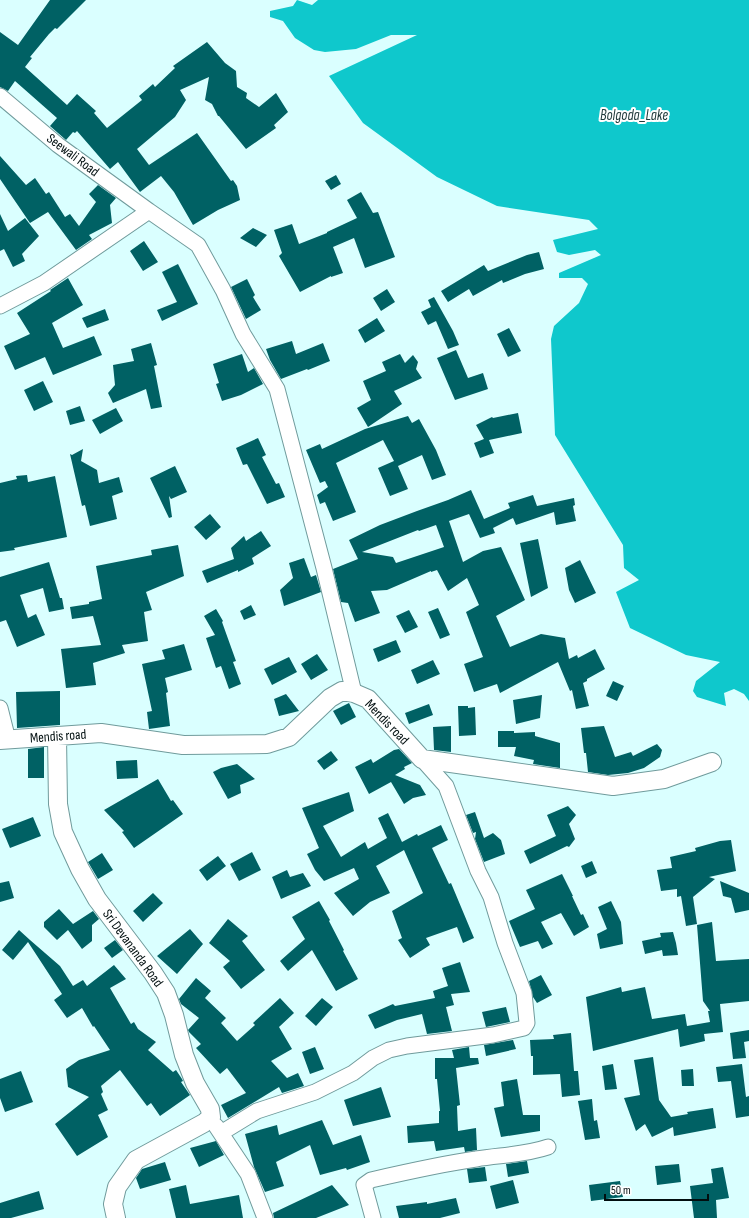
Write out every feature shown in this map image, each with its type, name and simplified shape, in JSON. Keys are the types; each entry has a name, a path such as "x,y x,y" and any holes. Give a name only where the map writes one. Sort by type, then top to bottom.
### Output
{"street":[{"name":"Seewali Road","path":"0,96 58,145 198,245 223,290 243,334 277,388 324,568 354,693"},
{"path":"0,306 44,283 149,211"},
{"name":"Mendis road","path":"4,740 101,733 183,745 267,744 289,737 330,698 342,691 354,693 368,699 422,759"},
{"path":"0,708 4,740"},
{"name":"Sri Devananda Road","path":"58,736 58,804 63,832 80,869 97,899 153,973 166,993 174,1015 184,1055 195,1082 210,1109 211,1117 220,1133 248,1174 265,1218"},
{"path":"422,759 613,786 664,779 712,762"},
{"path":"220,1133 257,1111 315,1092 353,1073 373,1058 389,1050 407,1046 493,1035 524,1028 527,1023 524,993 505,943 491,897 478,871 446,786 422,759"},
{"path":"116,1218 113,1204 117,1187 136,1160 204,1123 211,1117"},
{"path":"373,1218 364,1185 371,1180 477,1158 535,1151 548,1147"}],"water":[{"name":"Bolgoda_Lake","path":"297,0 312,5 318,0 749,0 749,701 744,694 734,689 724,693 726,706 697,697 693,691 696,681 720,662 686,655 630,628 616,592 639,580 624,568 623,545 555,435 551,339 554,326 579,303 588,284 582,278 559,278 559,273 601,255 595,250 569,255 557,252 553,240 598,229 589,220 497,206 437,177 363,123 329,76 417,35 391,35 356,49 325,52 314,50 295,38 283,21 270,17 270,11 293,6"}],"building":[{"path":"50,0 86,0 57,29 55,28 49,34 30,57 32,58 25,67 67,105 77,94 96,111 94,113 107,128 142,100 139,96 153,84 155,87 175,68 173,66 207,42 225,63 236,71 237,87 247,93 246,98 259,107 276,93 288,112 274,125 276,128 246,149 218,116 212,104 205,100 209,77 180,90 186,100 175,117 137,149 149,165 197,133 231,181 233,180 237,186 240,200 218,210 193,225 174,192 161,176 140,192 118,162 110,169 77,131 75,133 73,132 66,140 50,126 57,118 15,81 8,91 0,87 0,32 18,45"},
{"path":"0,156 26,185 35,178 46,194 49,192 65,217 70,214 79,226 96,202 89,194 98,185 116,198 110,205 112,223 89,235 92,239 76,250 48,212 30,223 0,179"},
{"path":"336,175 341,184 331,190 325,181"},
{"path":"361,192 373,213 378,212 395,257 365,268 354,238 333,247 343,273 331,276 300,292 279,256 282,253 274,230 292,224 299,244 327,233 357,218 347,200"},
{"path":"0,214 8,231 25,218 39,236 22,254 25,261 13,267 4,249 0,251"},
{"path":"253,228 267,235 256,247 240,238"},
{"path":"144,241 158,262 143,271 130,251"},
{"path":"539,252 544,269 525,274 503,283 502,280 473,296 469,289 448,302 441,291 484,265 488,271 527,255"},
{"path":"178,264 198,304 162,321 157,310 177,302 162,272"},
{"path":"68,278 83,305 52,323 63,348 94,336 102,355 53,375 45,357 15,370 4,346 30,334 17,313"},
{"path":"247,279 255,295 253,297 261,310 246,319 231,287"},
{"path":"387,289 395,302 381,311 373,298"},
{"path":"434,297 459,345 448,349 436,321 428,325 421,312 431,307 428,300"},
{"path":"105,309 109,320 87,328 82,318"},
{"path":"377,318 385,331 365,343 358,330"},
{"path":"509,328 521,351 508,357 497,334"},
{"path":"292,341 296,354 323,343 330,361 281,379 270,360 266,349"},
{"path":"151,343 157,365 154,366 162,407 151,409 146,389 113,403 108,393 115,385 113,365 134,361 131,349"},
{"path":"456,350 468,378 483,373 488,389 455,400 437,358"},
{"path":"242,354 248,372 254,368 263,384 241,395 222,401 216,384 219,383 213,364"},
{"path":"400,354 405,363 413,355 418,362 416,369 422,378 394,391 402,404 368,427 357,408 371,400 363,381 386,371 382,362"},
{"path":"43,381 53,402 34,411 24,390"},
{"path":"80,406 85,421 70,425 66,411"},
{"path":"116,408 123,421 100,434 92,420"},
{"path":"518,413 522,433 489,440 494,453 480,458 474,443 484,439 476,425 492,417"},
{"path":"408,416 412,423 419,419 436,450 446,475 432,480 422,455 398,466 408,489 390,496 378,468 394,461 383,440 336,463 356,512 333,521 325,502 320,504 317,495 328,487 325,481 320,483 306,450 320,444 322,449 365,429"},
{"path":"258,438 266,455 262,457 276,484 279,483 285,497 267,504 247,464 243,465 236,448"},
{"path":"83,449 81,461 97,470 99,483 119,477 123,492 112,496 117,519 90,526 85,505 82,506 70,454 72,455"},
{"path":"175,466 187,492 171,499 169,496 172,517 169,518 150,478"},
{"path":"27,475 28,482 55,476 67,537 14,548 15,550 0,552 0,483 17,479 16,476"},
{"path":"471,490 484,519 510,508 508,503 533,495 537,506 574,498 575,505 573,506 576,521 556,525 554,512 516,525 513,518 493,528 495,533 480,538 469,514 449,521 463,562 483,551 501,547 525,600 496,616 510,647 541,634 565,638 569,659 577,655 578,658 595,649 605,669 587,679 587,681 583,683 589,706 576,709 572,690 570,691 558,662 500,693 497,684 474,692 464,664 483,657 466,612 479,605 467,578 448,591 437,570 431,571 387,590 371,591 380,613 355,622 348,603 341,602 333,569 358,559 349,540 380,525","holes":["436,525 444,547 396,563 393,557 362,552 418,530 419,531"]},
{"path":"210,514 221,527 206,540 194,527"},
{"path":"261,531 271,546 252,558 254,564 238,572 238,570 207,583 202,571 234,559 231,548 244,536 246,541"},
{"path":"538,539 548,588 531,597 520,543"},
{"path":"178,545 184,576 146,592 152,610 144,612 148,641 122,645 125,653 93,663 96,685 66,688 61,649 101,645 93,616 72,619 70,607 89,604 89,602 102,599 96,566 152,555 151,550"},
{"path":"304,558 311,577 316,575 321,592 284,606 280,590 293,578 289,563"},
{"path":"580,560 596,593 575,603 569,590 565,568"},
{"path":"49,562 60,598 62,598 64,609 49,612 43,588 20,595 28,618 36,614 45,635 17,647 6,620 0,622 0,577"},
{"path":"251,605 256,615 244,620 240,611"},
{"path":"438,608 450,635 440,639 428,612"},
{"path":"216,609 223,621 222,622 236,661 233,662 241,684 229,689 221,666 216,668 206,638 215,635 204,616"},
{"path":"409,610 418,627 405,633 396,616"},
{"path":"396,640 401,652 378,662 373,649"},
{"path":"184,644 192,670 165,678 168,692 166,693 170,726 149,729 147,712 152,711 142,664 165,659 162,650"},
{"path":"317,654 328,670 311,680 301,664"},
{"path":"289,657 297,672 272,685 264,669"},
{"path":"433,660 440,674 417,684 411,670"},
{"path":"613,681 624,686 617,701 606,696"},
{"path":"60,691 60,725 17,728 16,692"},
{"path":"286,694 299,711 279,716 274,699"},
{"path":"542,695 540,718 516,724 513,700"},
{"path":"349,703 356,717 341,725 333,711"},
{"path":"429,704 433,715 409,724 405,713"},
{"path":"458,706 468,706 468,708 475,707 476,735 459,736"},
{"path":"451,726 451,752 434,750 433,727"},
{"path":"604,726 615,757 631,752 633,756 657,744 662,750 660,757 644,768 628,773 608,775 588,772 581,728"},
{"path":"498,731 514,731 514,733 535,732 535,736 560,743 560,768 533,764 534,760 514,756 516,747 498,747"},
{"path":"44,747 44,778 28,778 28,749"},
{"path":"399,749 412,763 404,767 405,769 395,775 420,785 426,795 413,798 404,804 391,782 369,794 355,767 371,759 373,763 394,750"},
{"path":"331,751 338,760 324,770 317,761"},
{"path":"137,760 138,778 117,779 116,761"},
{"path":"237,764 255,779 240,785 241,793 228,799 213,772 221,768"},
{"path":"158,779 171,801 173,800 183,814 134,848 122,832 124,831 104,810"},
{"path":"349,792 354,811 323,826 341,857 365,842 368,849 387,838 378,818 388,813 402,842 417,834 418,836 441,825 448,840 432,848 449,884 451,883 474,938 463,943 457,927 426,938 430,945 410,958 398,940 402,938 392,911 423,893 404,850 376,866 390,893 370,902 353,916 334,893 359,879 354,868 324,881 315,870 307,854 319,848 302,808"},
{"path":"568,806 576,815 569,824 575,839 569,847 567,846 530,864 524,851 556,836 547,815"},
{"path":"475,812 484,838 493,833 501,840 505,854 484,862 475,839 476,832 473,833 466,815"},
{"path":"33,817 41,836 10,848 2,829"},
{"path":"731,840 736,871 709,877 715,879 693,897 697,924 686,926 681,896 677,897 677,889 661,891 657,870 672,868 670,857 696,851 695,848 720,841"},
{"path":"252,852 261,870 239,881 230,864"},
{"path":"102,853 113,870 98,879 88,862"},
{"path":"218,856 226,866 207,881 199,870"},
{"path":"592,861 597,873 586,878 581,866"},
{"path":"287,870 290,877 303,873 311,886 281,899 272,877"},
{"path":"562,874 581,915 583,914 589,927 574,936 561,913 541,922 553,944 542,949 538,941 520,947 509,921 535,909 526,890"},
{"path":"9,881 14,898 0,902 0,883"},
{"path":"720,881 749,893 749,910 735,913 731,898 723,896"},
{"path":"153,893 163,903 143,922 133,911"},
{"path":"319,901 330,920 329,921 344,950 343,951 358,979 336,991 312,950 288,971 280,961 305,939 292,917"},
{"path":"611,901 621,922 623,944 600,949 597,934 607,929 598,907"},
{"path":"59,909 73,924 93,911 99,919 92,925 92,941 82,949 68,930 57,940 44,927 44,922"},
{"path":"228,919 248,936 242,941 265,970 241,989 223,967 230,961 209,943"},
{"path":"712,922 716,961 749,959 749,1001 720,1004 723,1032 704,1034 705,1041 680,1047 678,1029 593,1051 586,997 621,987 622,992 645,987 652,1019 685,1014 687,1026 710,1022 708,1011 710,1011 703,1001 697,925"},
{"path":"190,929 203,944 177,974 157,956"},
{"path":"19,930 60,966 73,986 83,980 87,986 114,965 126,979 110,988 131,1024 134,1022 138,1029 156,1042 148,1050 173,1072 176,1070 183,1081 181,1082 190,1095 160,1116 151,1103 147,1106 120,1070 101,1086 103,1092 101,1094 108,1110 98,1115 108,1137 77,1156 55,1124 89,1097 68,1087 66,1069 79,1060 110,1050 94,1026 93,1027 82,1008 67,1018 54,1000 62,994 28,942 13,960 2,950"},
{"path":"673,932 678,955 663,956 662,950 645,954 642,941 661,937 660,933"},
{"path":"115,940 123,950 112,958 104,948"},
{"path":"460,962 470,992 451,994 454,1005 446,1007 452,1031 427,1034 422,1014 397,1020 375,1029 368,1015 393,1004 395,1006 435,998 433,991 448,986 442,968"},
{"path":"541,975 552,995 537,1003 533,997 529,981"},
{"path":"196,978 211,991 205,998 226,1018 221,1023 237,1041 255,1025 253,1023 280,998 294,1013 279,1027 292,1049 271,1061 287,1078 298,1073 304,1086 282,1093 279,1087 228,1118 221,1105 246,1093 227,1068 220,1074 196,1048 201,1044 188,1030 199,1018 181,1004 179,999"},
{"path":"322,998 333,1007 316,1026 305,1016"},
{"path":"506,1007 510,1022 486,1027 482,1012"},
{"path":"749,1030 749,1041 744,1042 746,1058 733,1059 730,1033"},
{"path":"571,1033 574,1071 578,1071 580,1095 562,1097 560,1074 533,1075 533,1056 531,1056 530,1040 554,1039 553,1035"},
{"path":"513,1040 516,1049 486,1056 484,1045"},
{"path":"315,1047 324,1069 310,1074 302,1052"},
{"path":"469,1047 470,1058 478,1058 479,1064 456,1068 460,1105 457,1106 458,1131 476,1128 477,1150 465,1152 464,1147 436,1151 434,1141 408,1143 407,1126 439,1123 440,1111 437,1079 435,1079 435,1058 454,1058 452,1050"},
{"path":"653,1057 659,1100 671,1117 688,1114 687,1112 713,1108 716,1128 674,1136 673,1127 652,1137 645,1124 636,1131 624,1098 640,1095 634,1060"},
{"path":"613,1064 617,1089 605,1090 602,1066"},
{"path":"742,1064 746,1097 749,1096 749,1116 736,1118 731,1081 718,1082 716,1067"},
{"path":"693,1069 694,1086 682,1086 681,1070"},
{"path":"21,1071 33,1102 5,1112 0,1098 0,1079"},
{"path":"517,1079 523,1115 540,1115 540,1131 501,1137 494,1108 504,1106 501,1082"},
{"path":"381,1087 391,1117 353,1126 344,1100"},
{"path":"592,1099 594,1121 597,1120 600,1138 585,1140 578,1101"},
{"path":"322,1120 333,1145 361,1135 370,1162 347,1170 346,1168 320,1175 310,1145 276,1162 284,1186 265,1192 254,1167 245,1134 277,1125 279,1135"},
{"path":"216,1141 224,1155 199,1167 190,1148"},
{"path":"527,1161 529,1173 508,1177 506,1164"},
{"path":"165,1162 171,1180 140,1189 136,1178 142,1169"},
{"path":"679,1164 681,1182 657,1185 655,1166"},
{"path":"485,1167 487,1181 469,1183 467,1169"},
{"path":"723,1167 729,1198 716,1200 717,1218 694,1218 690,1186 713,1183 711,1169"},
{"path":"513,1180 519,1203 496,1209 490,1186"},
{"path":"620,1181 623,1197 591,1201 589,1185"},
{"path":"186,1185 190,1204 239,1195 243,1218 176,1218 169,1189"},
{"path":"332,1185 349,1205 316,1218 274,1218 273,1213"},
{"path":"39,1191 44,1209 11,1218 0,1218 0,1203"},
{"path":"456,1198 460,1213 440,1218 399,1218 396,1206 427,1202 427,1204"}]}
